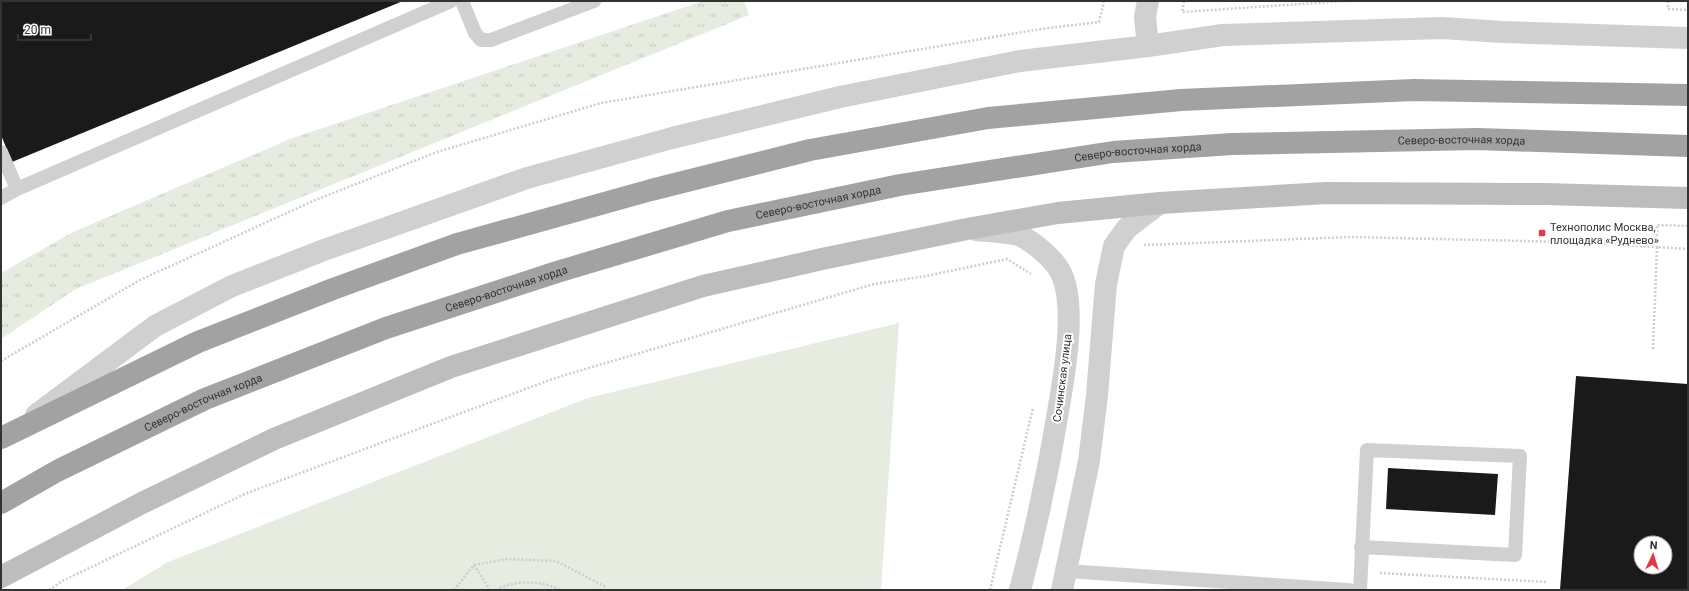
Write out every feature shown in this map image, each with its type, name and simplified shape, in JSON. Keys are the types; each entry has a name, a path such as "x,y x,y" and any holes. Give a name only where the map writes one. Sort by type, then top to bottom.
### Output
{"highway":[{"path":"8,434 198,342 333,289 457,244 651,190 810,150 988,118 1182,100 1414,90 1688,95"},
{"name":"Северо-восточная хорда","path":"1,503 57,472 205,399 386,328 557,272 728,221 900,185 1113,152 1232,144 1477,139 1688,146"}],"main road":[{"path":"1,577 140,504 274,439 451,367 703,286 967,229 1058,213 1160,203 1326,193 1544,194 1688,198"}],"street":[{"path":"1148,1 1145,17 1148,46"},
{"path":"8,434 155,326 232,286 324,250 527,178 672,138 840,98 1020,61 1148,46 1223,35 1442,28 1502,32 1688,38"},
{"path":"1064,581 1090,461 1106,284 1114,246 1127,228 1160,203"},
{"name":"Сочинская улица","path":"967,229 1018,235 1044,252 1060,270 1068,295 1067,349 1052,448 1020,590"}],"lane":[{"path":"1,198 17,189 452,1"},
{"path":"462,1 475,33 481,40 491,40 594,1"},
{"path":"1,152 17,189"},
{"path":"1360,590 1361,547 1367,450 1520,456 1515,555 1361,547"},
{"path":"1064,581 1349,590"}],"path":[{"path":"1099,22 1104,1"},
{"path":"1184,1 1182,12 1345,1"},
{"path":"1668,1 1668,9 1688,10"},
{"path":"1653,349 1657,225 1688,226"},
{"path":"1142,245 1350,237 1568,242 1688,249"},
{"path":"49,590 64,580 247,493 555,378 874,284 926,276 1007,259 1033,276"},
{"path":"990,590 1035,400"},
{"path":"454,590 474,565 506,559 556,561 604,586 606,590"},
{"path":"474,565 490,590"},
{"path":"496,590 501,587 528,582 554,586 560,590"}],"green space":[{"path":"703,1 744,1 749,15 76,289 1,339 1,273 73,232 290,139"},
{"path":"899,323 881,590 122,590 168,562 588,398"}],"building":[{"path":"1,1 403,1 12,162 1,135"},
{"path":"1576,376 1688,384 1688,590 1560,590"},
{"path":"1388,468 1498,474 1495,515 1386,509"}],"place":[{"name":"Технополис Москва, площадка «Руднево»","path":"1542,233"}]}
